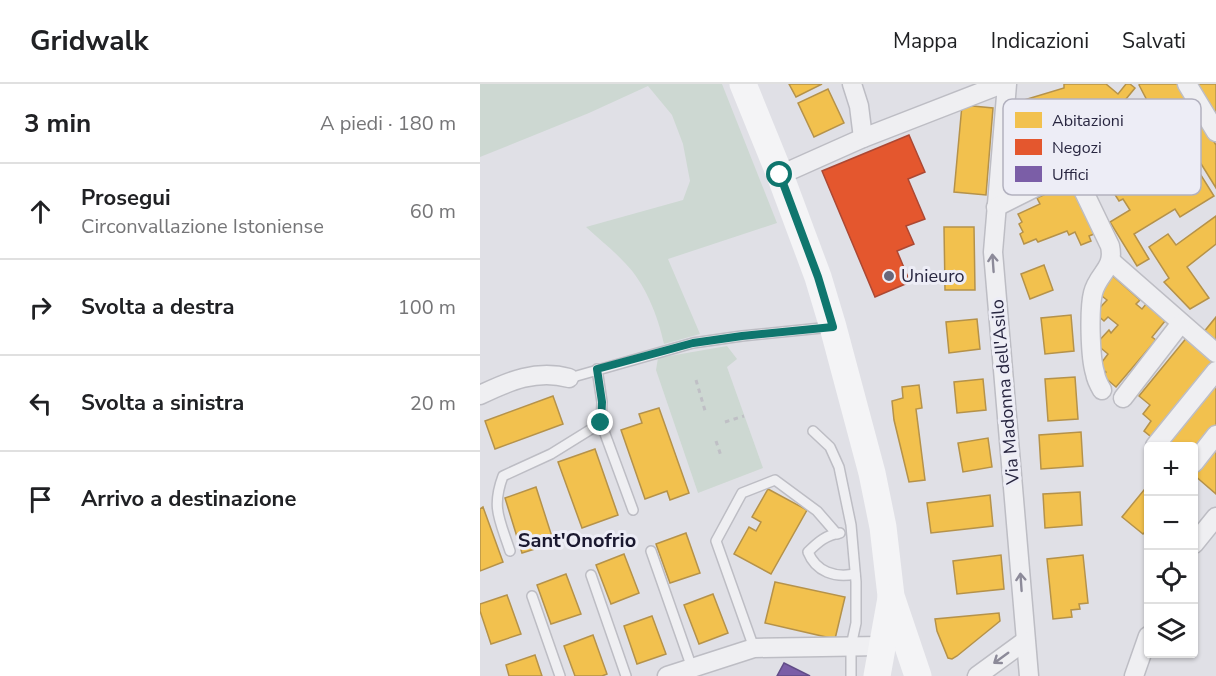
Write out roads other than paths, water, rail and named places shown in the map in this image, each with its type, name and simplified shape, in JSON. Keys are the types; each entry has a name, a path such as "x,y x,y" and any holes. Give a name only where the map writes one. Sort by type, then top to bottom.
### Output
{"main road":[{"path":"742,84 780,175 818,277 874,484 883,527 891,597 922,671"},
{"path":"877,676 891,597"}],"street":[{"path":"852,84 859,106 863,138"},
{"path":"780,175 863,138 1004,84"},
{"name":"Via Madonna dell'Asilo","path":"1003,99 1004,84"},
{"path":"1186,84 1195,99"},
{"name":"Via Madonna dell'Asilo","path":"1003,99 993,252 1029,676"},
{"path":"1201,108 1216,132"},
{"path":"996,207 1020,195"},
{"path":"1085,195 1110,246 1111,261 1094,290 1091,304 1094,371 1102,390"},
{"path":"1111,261 1216,353"},
{"path":"1123,398 1181,323"},
{"path":"1159,442 1216,371"},
{"path":"480,395 528,375 557,374 567,378"},
{"path":"1198,458 1216,435"},
{"path":"1198,538 1216,517"},
{"path":"1198,542 1216,537"},
{"path":"977,676 1025,641"},
{"path":"667,676 754,648 882,646"},
{"path":"1134,676 1144,649"}],"lane":[{"path":"567,378 693,343 833,327"},
{"path":"597,369 602,402 601,423 633,510"},
{"path":"510,550 496,510 496,493 503,476 551,454 601,423"},
{"path":"813,431 830,447 839,467 851,531 856,623 850,646 850,676"},
{"path":"754,648 716,542 742,493 775,480 817,511 837,534"},
{"path":"851,531 819,541 808,552 812,562 829,574 846,576 855,574"},
{"path":"651,551 692,668"},
{"path":"591,575 626,676"},
{"path":"532,596 560,676"}],"place":[{"name":"Unieuro","path":"889,276"}],"district":[{"name":"Sant'Onofrio","path":"577,540"}]}
